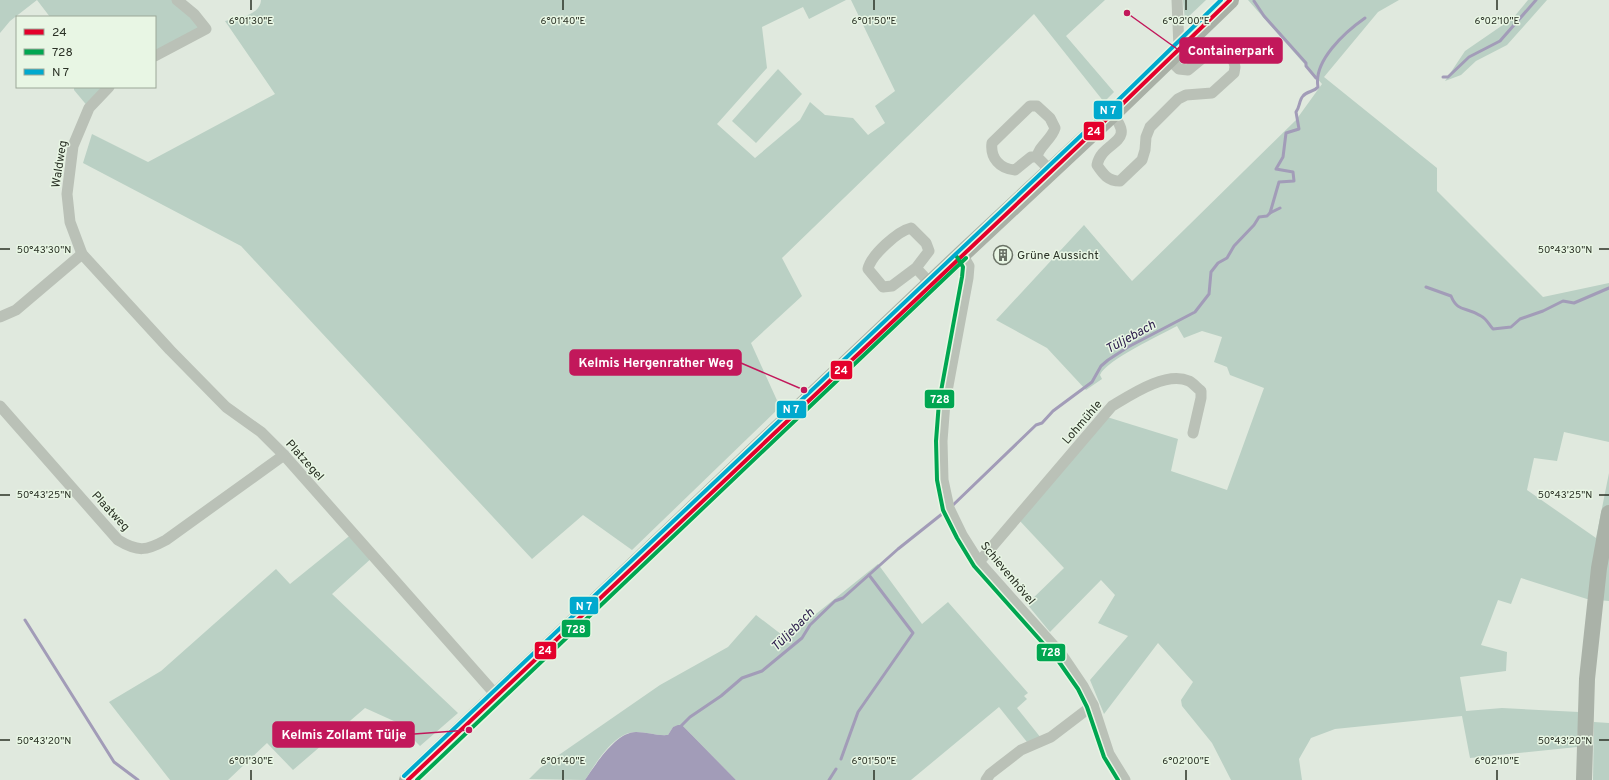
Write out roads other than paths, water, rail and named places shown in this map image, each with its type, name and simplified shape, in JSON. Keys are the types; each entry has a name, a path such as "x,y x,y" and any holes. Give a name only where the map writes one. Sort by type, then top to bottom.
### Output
{"main road":[{"path":"408,780 1050,170 1112,114 1230,0"}],"street":[{"path":"156,55 206,29 194,14 177,0"},
{"path":"1112,114 1121,125 1122,131 1120,136 1099,158 1097,165 1104,174 1113,181 1120,181 1142,160 1146,137 1150,127 1178,99 1186,95 1212,93 1234,73 1236,68 1234,62 1225,51 1218,49 1210,52 1188,70 1179,69 1174,54 1177,0"},
{"name":"Waldweg","path":"82,254 70,222 67,194 73,146 89,108 108,88"},
{"path":"1037,157 1037,153 1053,136 1055,128 1050,118 1037,106 1030,106 992,143 991,150 995,161 1006,169 1015,170 1031,157 1037,157 1050,170"},
{"path":"911,228 926,243 929,251 916,268 892,286 883,287 868,268 870,261 903,230 911,228"},
{"path":"0,317 16,310 82,254"},
{"name":"Platzegel","path":"82,254 170,350 226,407 261,432 284,454 496,695"},
{"name":"Schievenhövel","path":"962,254 969,266 968,278 945,402 942,441 942,480 950,508 962,535 979,562 1062,655 1083,686 1093,705 1109,754 1125,780"},
{"path":"916,268 931,284"},
{"name":"Lohmühle","path":"979,562 1112,406 1118,402 1137,391 1169,378 1189,381 1201,392 1202,398 1193,433"},
{"name":"Plaatweg","path":"0,406 118,540 129,546 140,549 151,548 166,540 284,454"},
{"path":"1584,780 1587,679 1599,568 1609,513"},
{"path":"986,780 990,774 1021,750 1051,737 1093,705"}],"waterway":[{"name":"Tüljebach","path":"1443,77 1448,77 1469,57 1500,41 1536,0"},
{"path":"1254,1 1264,16 1306,63 1306,66 1316,78"},
{"name":"Tüljebach","path":"952,506 1036,425 1042,423 1053,411 1092,382 1101,366 1108,360 1128,347 1195,312 1209,294 1211,272 1218,263 1227,258 1234,246 1254,225 1259,217 1267,216 1270,213 1279,182 1294,181 1293,172 1276,169 1283,157 1286,133 1299,129 1296,112 1303,96 1318,87 1320,67 1325,57 1340,39 1365,18"},
{"name":"Tüljebach","path":"1270,213 1280,208"},
{"path":"1426,287 1451,296 1457,305 1483,317 1493,329 1511,327 1520,319 1543,311 1563,301 1574,303 1609,288"},
{"name":"Tüljebach","path":"680,727 690,717 721,696 742,678 762,671 802,638 810,625 835,601 843,598 898,549 947,510"},
{"path":"841,759 858,712 913,633 869,575"},
{"path":"25,620 114,762 138,780"},
{"path":"829,780 836,769"}],"place":[{"name":"Containerpark","path":"1127,13"},
{"name":"Grüne Aussicht","path":"1003,255"},
{"name":"Kelmis Hergenrather Weg","path":"804,390"},
{"name":"Kelmis Zollamt Tülje","path":"469,730"}]}
